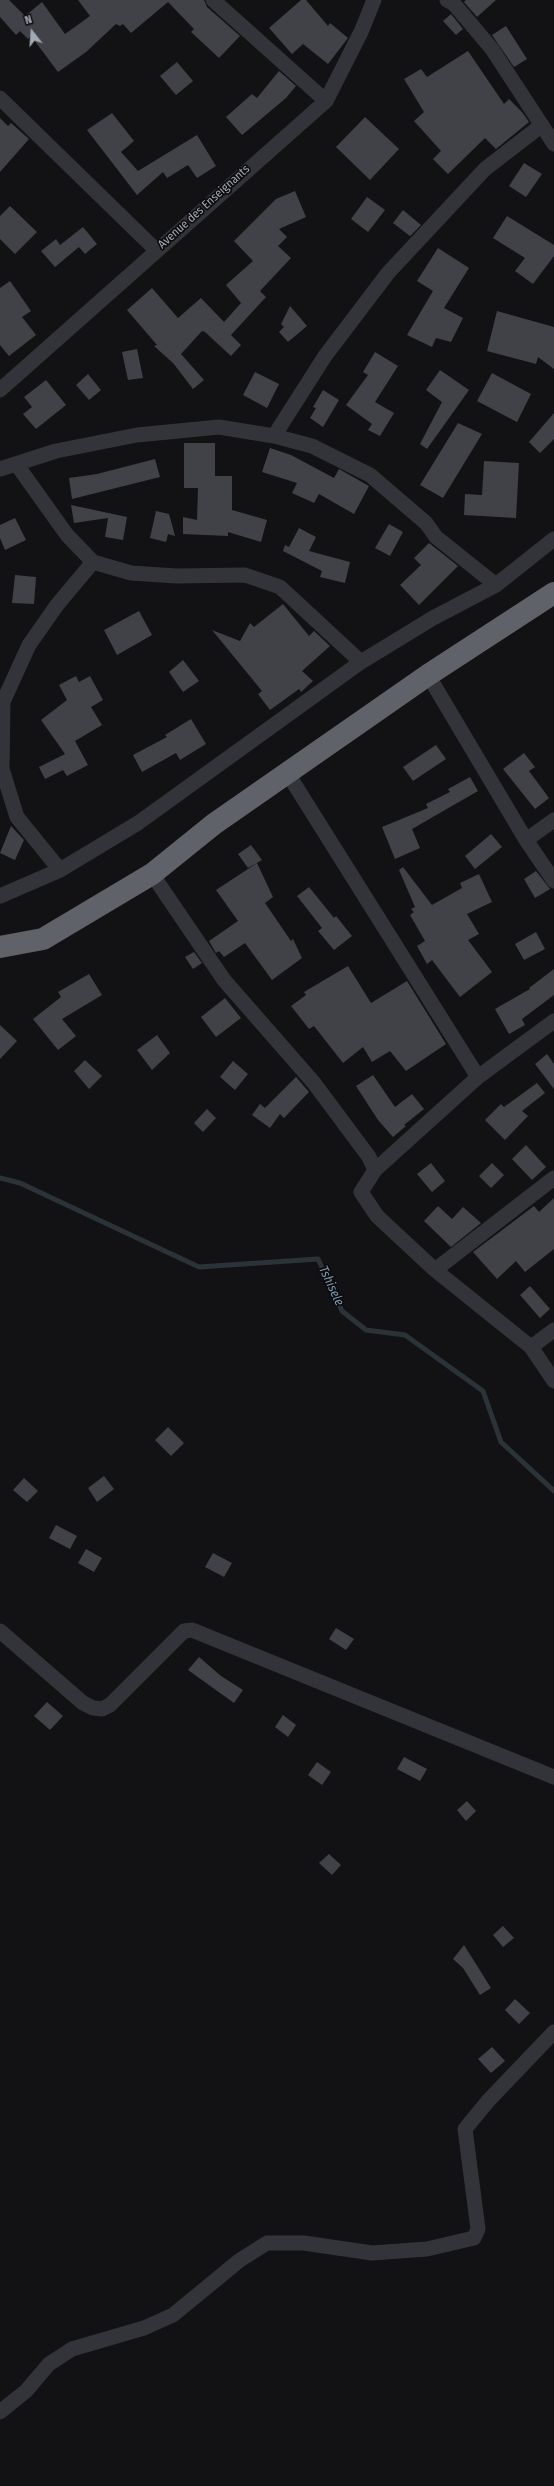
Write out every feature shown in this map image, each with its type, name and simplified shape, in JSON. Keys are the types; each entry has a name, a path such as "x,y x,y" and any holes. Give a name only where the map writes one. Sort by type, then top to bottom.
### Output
{"highway":[{"path":"0,947 43,938 152,874 214,824 288,774 428,675 554,593"}],"street":[{"path":"213,0 326,101"},
{"name":"Avenue des Enseignants","path":"0,390 156,250 326,101 361,32 374,0"},
{"path":"448,0 454,4 492,49 554,144"},
{"path":"0,98 156,250"},
{"path":"274,436 325,356 388,273 485,170 542,125"},
{"path":"0,469 17,465 56,451 137,435 219,427 274,436 312,446 370,475 426,523 436,537 496,585"},
{"path":"17,465 67,535 93,562 131,573 176,576 245,575 280,587 361,662"},
{"path":"0,896 60,870 138,823 361,662 433,618 496,585 554,539"},
{"path":"60,870 17,817 2,769 3,702 29,645 56,605 93,562"},
{"path":"428,675 526,840 554,881"},
{"path":"288,774 478,1077"},
{"path":"526,840 554,820"},
{"path":"152,874 224,980 314,1083 369,1157 375,1170"},
{"path":"554,1021 478,1077 375,1170 361,1192 377,1216 435,1270 531,1347 554,1381"},
{"path":"435,1270 554,1178"},
{"path":"531,1347 554,1330"},
{"path":"0,1631 83,1703 93,1708 102,1709 110,1705 180,1634 184,1631 192,1630 554,1777"},
{"path":"0,2412 26,2391 49,2364 72,2349 144,2328 173,2315 240,2260 267,2243 304,2243 372,2253 427,2249 474,2238 478,2229 465,2129 488,2101 554,2032"}],"building":[{"path":"0,0 9,0 25,16 42,2 65,34 90,16 78,0 204,0 207,7 240,36 219,58 191,32 194,29 168,2 131,33 123,24 120,26 116,24 86,52 58,72 31,36 28,39 20,31 16,35 0,17"},
{"path":"301,0 306,0 328,26 330,23 348,38 328,64 303,44 292,54 269,28"},
{"path":"466,0 496,0 477,17 464,2"},
{"path":"451,14 463,29 456,35 443,21"},
{"path":"506,26 527,59 514,67 492,35"},
{"path":"468,51 504,104 509,99 522,112 529,122 496,149 485,138 448,174 433,159 441,151 414,121 424,112 404,79 421,69 427,77"},
{"path":"177,62 193,81 176,95 160,76"},
{"path":"279,71 296,86 286,98 242,135 226,117 252,94 257,98"},
{"path":"112,113 134,141 121,152 138,171 197,135 216,166 197,178 188,165 167,178 163,172 137,195 87,130"},
{"path":"365,117 399,149 370,180 336,147"},
{"path":"0,118 8,126 11,123 29,139 0,172"},
{"path":"524,163 542,174 526,197 509,186"},
{"path":"295,191 306,217 279,229 287,237 278,246 291,258 260,291 266,297 231,335 241,345 231,356 205,332 202,331 181,354 204,380 193,389 173,363 154,346 157,345 127,310 152,288 178,318 201,298 224,322 241,303 226,285 253,261 234,241 276,199"},
{"path":"367,197 385,210 368,232 351,219"},
{"path":"10,206 37,232 15,254 0,239 0,216"},
{"path":"403,210 421,225 410,236 393,223"},
{"path":"507,216 554,245 554,256 533,284 515,271 525,258 493,238"},
{"path":"83,227 97,244 85,254 79,247 55,267 41,251 56,239 60,245"},
{"path":"438,248 469,268 444,308 463,318 451,342 436,338 432,347 407,335 433,291 417,281"},
{"path":"10,281 31,311 22,317 36,335 9,356 0,345 0,288"},
{"path":"290,306 307,326 288,342 279,332 284,327 281,324"},
{"path":"497,311 554,327 554,369 538,357 536,364 487,351"},
{"path":"137,349 143,378 128,380 122,352"},
{"path":"375,352 398,366 375,402 394,413 380,436 368,430 372,424 346,405 368,375 363,372"},
{"path":"440,370 469,390 427,449 420,444 442,402 426,390"},
{"path":"255,372 279,384 267,408 243,395"},
{"path":"492,373 531,394 517,422 477,401"},
{"path":"88,374 101,390 89,400 76,385"},
{"path":"46,380 66,405 36,429 23,414 32,407 24,397"},
{"path":"323,390 339,400 323,427 310,418 316,408 313,407"},
{"path":"554,413 554,439 540,453 529,442"},
{"path":"458,423 482,434 443,498 420,485"},
{"path":"184,443 215,443 215,476 232,476 232,510 267,520 261,542 228,532 228,536 183,534 183,517 197,520 198,488 184,488"},
{"path":"270,448 291,455 334,478 339,469 369,486 354,514 319,494 314,503 292,493 297,483 262,472"},
{"path":"155,459 160,477 72,499 69,478 97,474"},
{"path":"484,461 519,463 516,518 464,515 465,494 482,495"},
{"path":"71,505 127,517 123,540 105,537 108,518 74,523"},
{"path":"156,511 169,514 175,536 168,534 166,542 150,538"},
{"path":"15,518 26,540 5,550 0,538 0,525"},
{"path":"389,524 403,532 390,556 375,548"},
{"path":"299,528 316,537 309,551 350,562 345,583 320,577 322,571 283,551 285,545 289,547"},
{"path":"429,543 458,566 419,605 400,585 421,565 414,558"},
{"path":"15,575 36,577 34,604 12,603"},
{"path":"283,604 309,636 314,631 330,646 302,671 313,681 301,692 299,689 270,710 258,694 262,691 212,630 240,641 250,623 254,627"},
{"path":"139,611 152,635 117,655 104,630"},
{"path":"183,660 199,681 183,692 169,672"},
{"path":"76,676 79,682 90,676 103,700 91,707 102,725 75,741 88,765 67,776 63,770 45,779 39,767 65,754 41,720 67,700 59,685"},
{"path":"191,719 206,744 180,760 176,753 142,772 133,755 167,737 165,735"},
{"path":"436,745 446,759 413,781 403,767"},
{"path":"524,753 535,767 529,771 549,798 535,809 503,769"},
{"path":"470,777 478,791 412,829 420,848 395,859 382,827 428,808 426,804 450,792 448,789"},
{"path":"11,826 24,840 15,860 0,853"},
{"path":"491,834 502,847 475,869 465,856"},
{"path":"251,845 262,860 248,868 238,854"},
{"path":"257,863 273,897 265,903 291,941 293,939 302,958 272,980 245,943 224,957 219,951 216,953 209,941 238,921 216,890"},
{"path":"403,867 432,905 462,888 460,883 479,874 492,902 467,914 479,934 468,940 492,972 460,997 432,960 427,964 417,946 425,941 410,915 414,912 411,909 415,907 399,870"},
{"path":"536,871 550,889 535,898 524,879"},
{"path":"309,887 334,918 336,916 352,936 334,950 318,931 322,928 297,896"},
{"path":"536,932 545,949 524,960 515,944"},
{"path":"194,952 202,963 193,969 185,957"},
{"path":"348,966 371,1003 407,981 446,1044 406,1071 390,1051 372,1062 363,1047 343,1063 314,1026 309,1029 291,1006 306,995 304,992"},
{"path":"554,969 554,995 522,1019 525,1025 509,1034 495,1009 530,989 529,988"},
{"path":"89,974 102,995 62,1019 76,1036 58,1050 33,1019 61,997 58,992"},
{"path":"225,998 241,1018 216,1037 201,1017"},
{"path":"0,1025 17,1041 0,1059"},
{"path":"157,1035 170,1053 152,1070 137,1050"},
{"path":"547,1054 554,1064 554,1089 535,1064"},
{"path":"85,1060 102,1076 89,1089 74,1071"},
{"path":"233,1061 248,1074 235,1090 220,1077"},
{"path":"373,1075 395,1107 412,1094 424,1109 404,1125 406,1126 393,1137 378,1120 356,1086"},
{"path":"296,1077 309,1092 284,1118 280,1114 270,1128 252,1115 260,1104 265,1108"},
{"path":"537,1083 545,1093 522,1111 528,1116 505,1140 485,1120 501,1104 504,1107"},
{"path":"207,1109 216,1118 203,1132 194,1123"},
{"path":"526,1145 546,1167 532,1180 512,1159"},
{"path":"431,1163 445,1181 432,1192 417,1174"},
{"path":"492,1163 504,1175 491,1188 479,1176"},
{"path":"554,1198 554,1249 525,1272 516,1261 497,1279 473,1252 534,1206 539,1212"},
{"path":"438,1206 452,1219 463,1207 481,1223 451,1247 424,1221"},
{"path":"530,1286 550,1309 540,1318 520,1295"},
{"path":"168,1427 184,1443 171,1456 155,1440"},
{"path":"104,1476 114,1489 97,1502 88,1488"},
{"path":"24,1478 38,1491 27,1502 13,1490"},
{"path":"56,1525 77,1536 70,1549 49,1538"},
{"path":"86,1549 102,1558 94,1572 78,1563"},
{"path":"213,1553 232,1563 224,1577 205,1567"},
{"path":"336,1628 354,1639 346,1650 329,1639"},
{"path":"199,1657 221,1676 243,1690 234,1703 188,1670"},
{"path":"47,1702 63,1716 50,1730 34,1716"},
{"path":"283,1715 296,1725 288,1737 275,1727"},
{"path":"404,1757 427,1769 420,1781 397,1769"},
{"path":"317,1762 331,1772 322,1785 308,1775"},
{"path":"467,1801 476,1811 466,1821 457,1810"},
{"path":"329,1854 341,1865 332,1875 319,1863"},
{"path":"503,1926 514,1938 503,1947 493,1935"},
{"path":"464,1945 491,1988 480,1995 463,1968 453,1959"},
{"path":"515,1999 530,2013 519,2024 505,2010"},
{"path":"492,2047 505,2061 491,2073 478,2059"}],"waterway":[{"name":"Tshisele","path":"0,1178 20,1183 199,1267 318,1259 342,1311 366,1330 405,1335 483,1391 501,1442 554,1491"}]}
